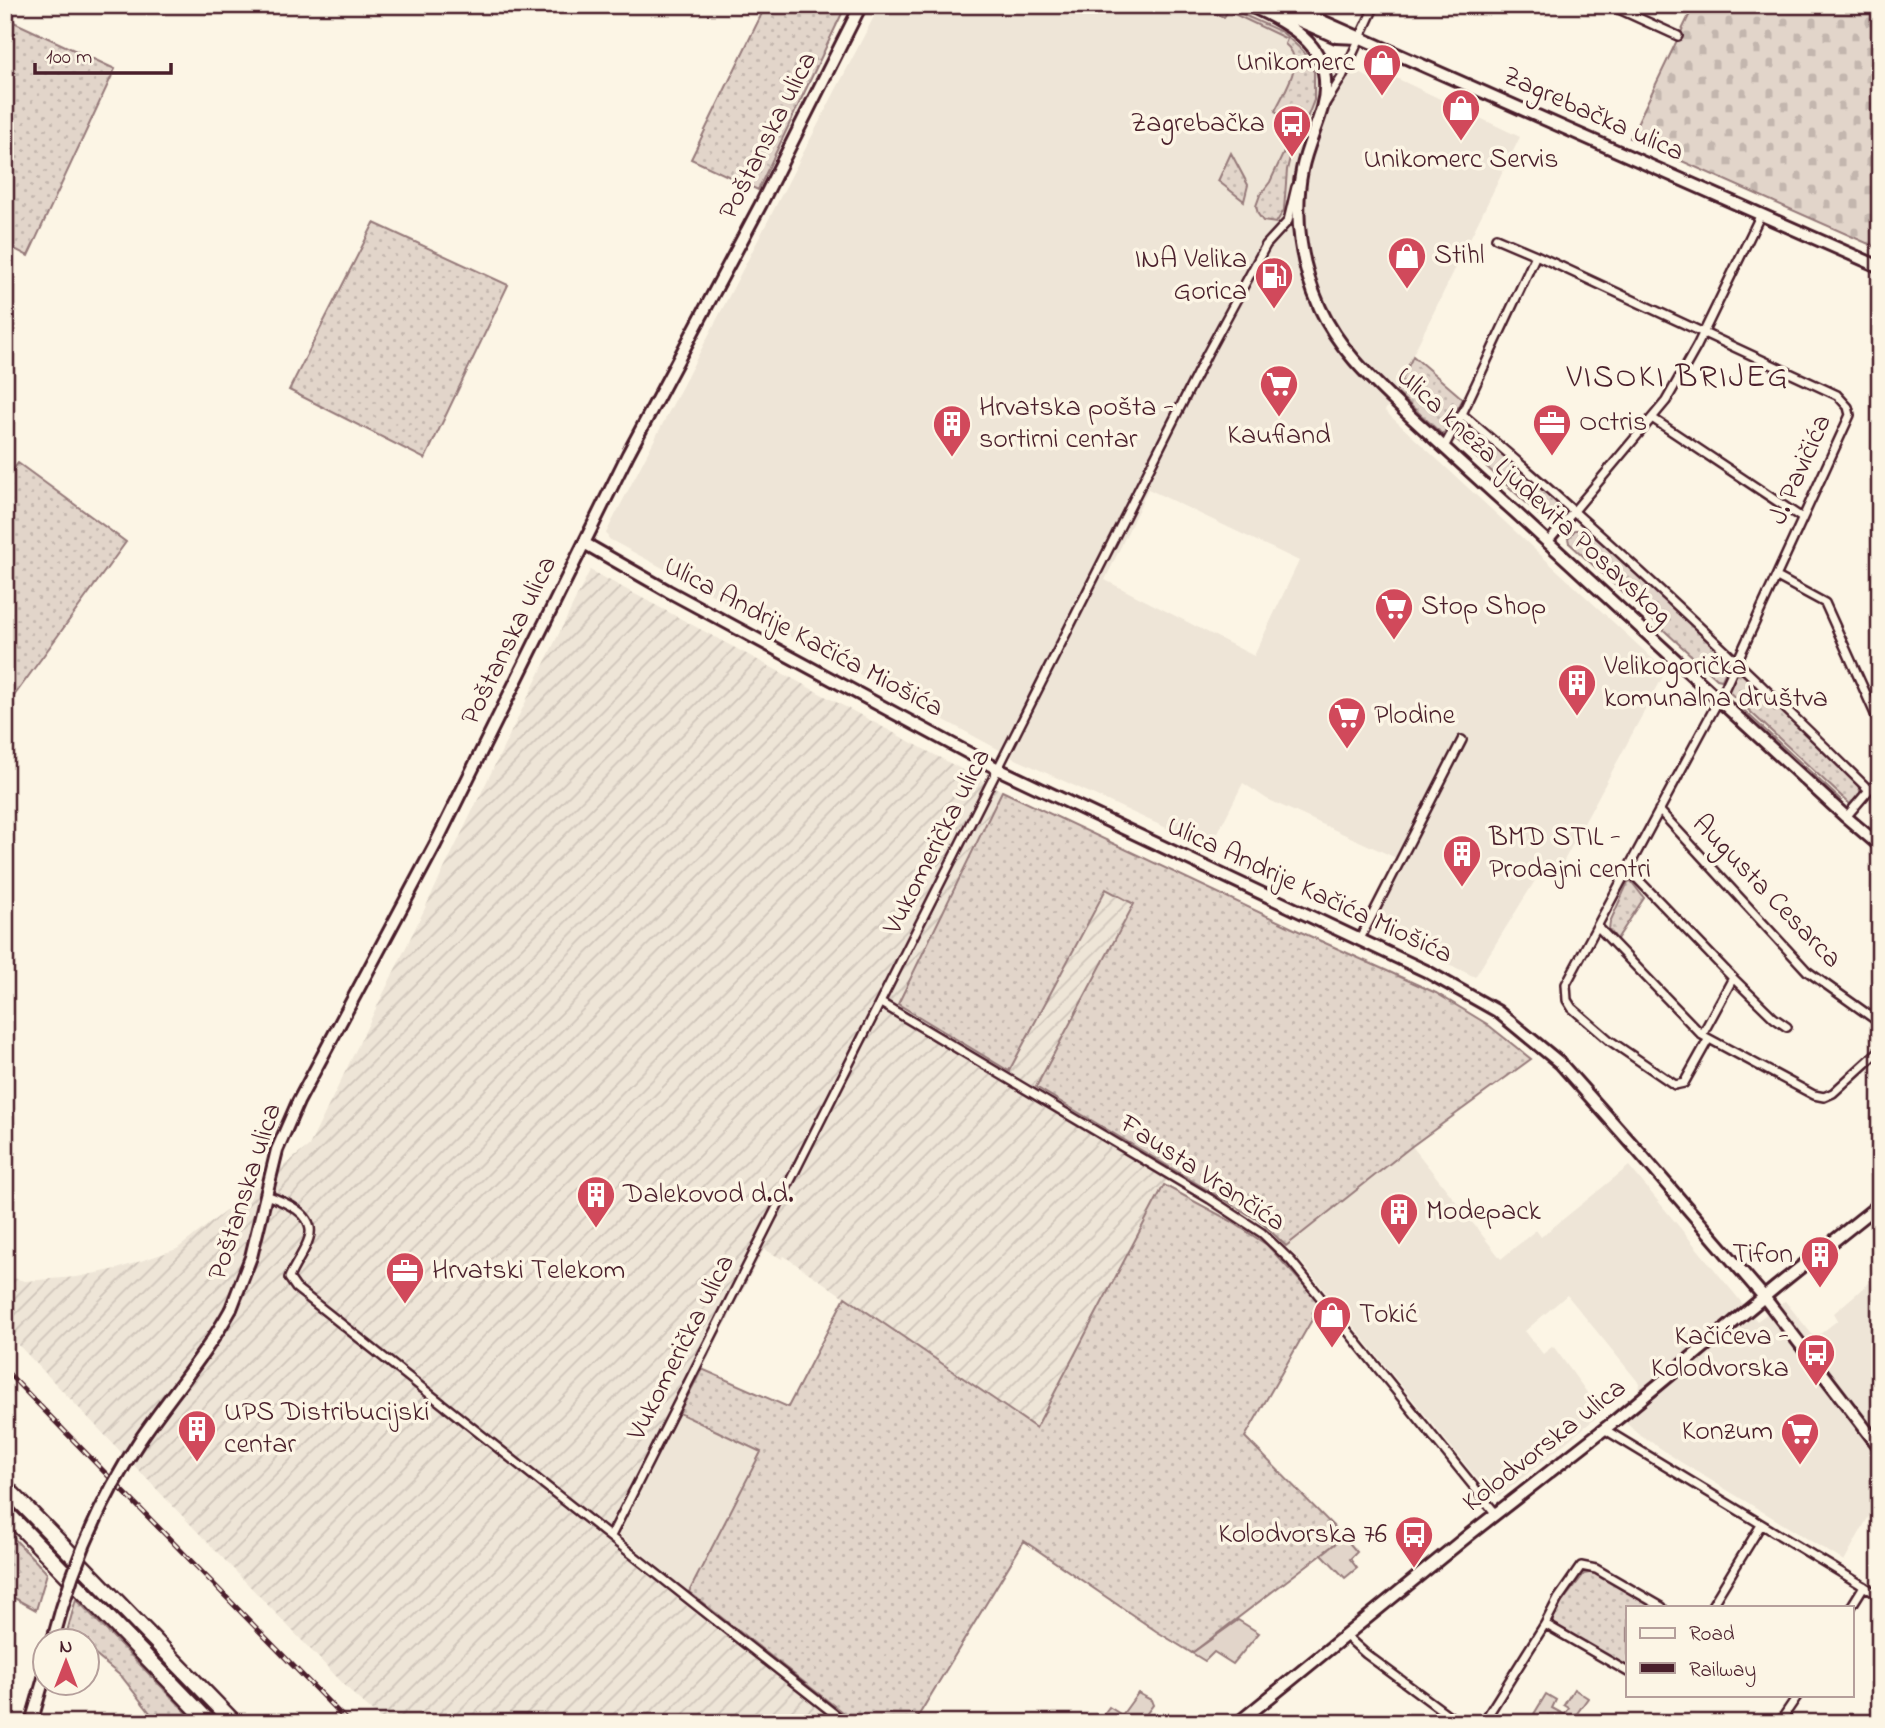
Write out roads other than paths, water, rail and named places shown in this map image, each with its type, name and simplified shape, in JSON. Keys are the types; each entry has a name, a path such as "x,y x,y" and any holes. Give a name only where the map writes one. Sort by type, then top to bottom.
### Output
{"highway":[{"path":"5,1486 234,1723"},
{"path":"5,1511 211,1723"}],"main road":[{"name":"Poštanska ulica","path":"57,1626 78,1560 107,1496 139,1443 207,1350 231,1309 251,1257 278,1150 298,1102 435,845 663,387 761,204 861,5"},
{"path":"1248,5 1292,26 1310,45 1324,77 1321,109"},
{"path":"1259,5 1336,37 1360,37"},
{"name":"Zagrebačka ulica","path":"1286,5 1880,267"},
{"name":"Ulica kneza Ljudevita Posavskog","path":"1321,109 1302,171 1298,212 1300,240 1309,278 1321,310 1353,360 1444,447 1880,846"},
{"name":"Ulica Andrije Kačića Miošića","path":"584,543 998,769 1460,988 1497,1011 1546,1051 1597,1104 1764,1297 1880,1448"},
{"name":"Kolodvorska ulica","path":"1238,1723 1880,1204"},
{"path":"31,1723 39,1696"}],"street":[{"path":"1321,109 1336,89 1375,5"},
{"path":"1610,5 1678,36"},
{"name":"Vukomerička ulica","path":"611,1536 1207,354 1272,236 1288,220 1302,171"},
{"path":"1548,542 1652,418 1681,376 1761,215"},
{"path":"1496,237 1703,331"},
{"path":"1444,447 1536,256"},
{"name":"J. Pavičića","path":"1703,331 1837,395 1848,407 1850,415 1718,699 1566,984 1567,1000 1572,1009 1609,1040 1678,1086 1684,1083 1705,1037"},
{"path":"1462,414 1519,462 1737,660 1869,790"},
{"path":"1652,418 1802,518"},
{"path":"1777,577 1825,603 1880,724"},
{"path":"1360,940 1462,740"},
{"path":"1846,817 1880,781"},
{"name":"Augusta Cesarca","path":"1659,810 1807,971 1880,1023"},
{"path":"1628,869 1733,978 1787,1027"},
{"path":"1598,927 1705,1037 1814,1095 1829,1095 1880,1050"},
{"path":"1705,1037 1733,978"},
{"name":"Fausta Vrančića","path":"881,1003 1210,1199 1262,1233 1300,1271 1496,1514"},
{"path":"266,1195 294,1208 305,1216 310,1227 310,1237 289,1278 296,1288 846,1723"},
{"path":"1604,1429 1880,1596"},
{"path":"1712,1606 1762,1525"},
{"path":"1483,1723 1581,1566 1596,1569 1660,1606"},
{"path":"1852,1606 1864,1586"},
{"path":"1545,1624 1626,1671"},
{"path":"1346,1636 1459,1723"},
{"path":"1779,1723 1797,1696"}],"railway":[{"path":"5,1370 349,1723"}],"place":[{"name":"Unikomerc","path":"1382,97"},
{"name":"Unikomerc Servis","path":"1461,142"},
{"name":"Zagrebačka","path":"1292,158"},
{"name":"Stihl","path":"1407,290"},
{"name":"INA Velika Gorica","path":"1274,310"},
{"name":"Kaufland","path":"1279,418"},
{"name":"Octris","path":"1552,457"},
{"name":"Hrvatska pošta - sortirni centar","path":"952,458"},
{"name":"Stop Shop","path":"1394,641"},
{"name":"Velikogorička komunalna društva","path":"1577,717"},
{"name":"Plodine","path":"1347,750"},
{"name":"BMD STIL - Prodajni centri","path":"1462,888"},
{"name":"Dalekovod d.d.","path":"596,1229"},
{"name":"Modepack","path":"1399,1246"},
{"name":"Tifon","path":"1820,1289"},
{"name":"Hrvatski Telekom","path":"405,1305"},
{"name":"Tokić","path":"1332,1349"},
{"name":"Kačićeva - Kolodvorska","path":"1816,1387"},
{"name":"UPS Distribucijski centar","path":"197,1463"},
{"name":"Konzum","path":"1800,1466"},
{"name":"Kolodvorska 76","path":"1414,1569"}],"district":[{"name":"VISOKI BRIJEG","path":"1678,378"}]}
